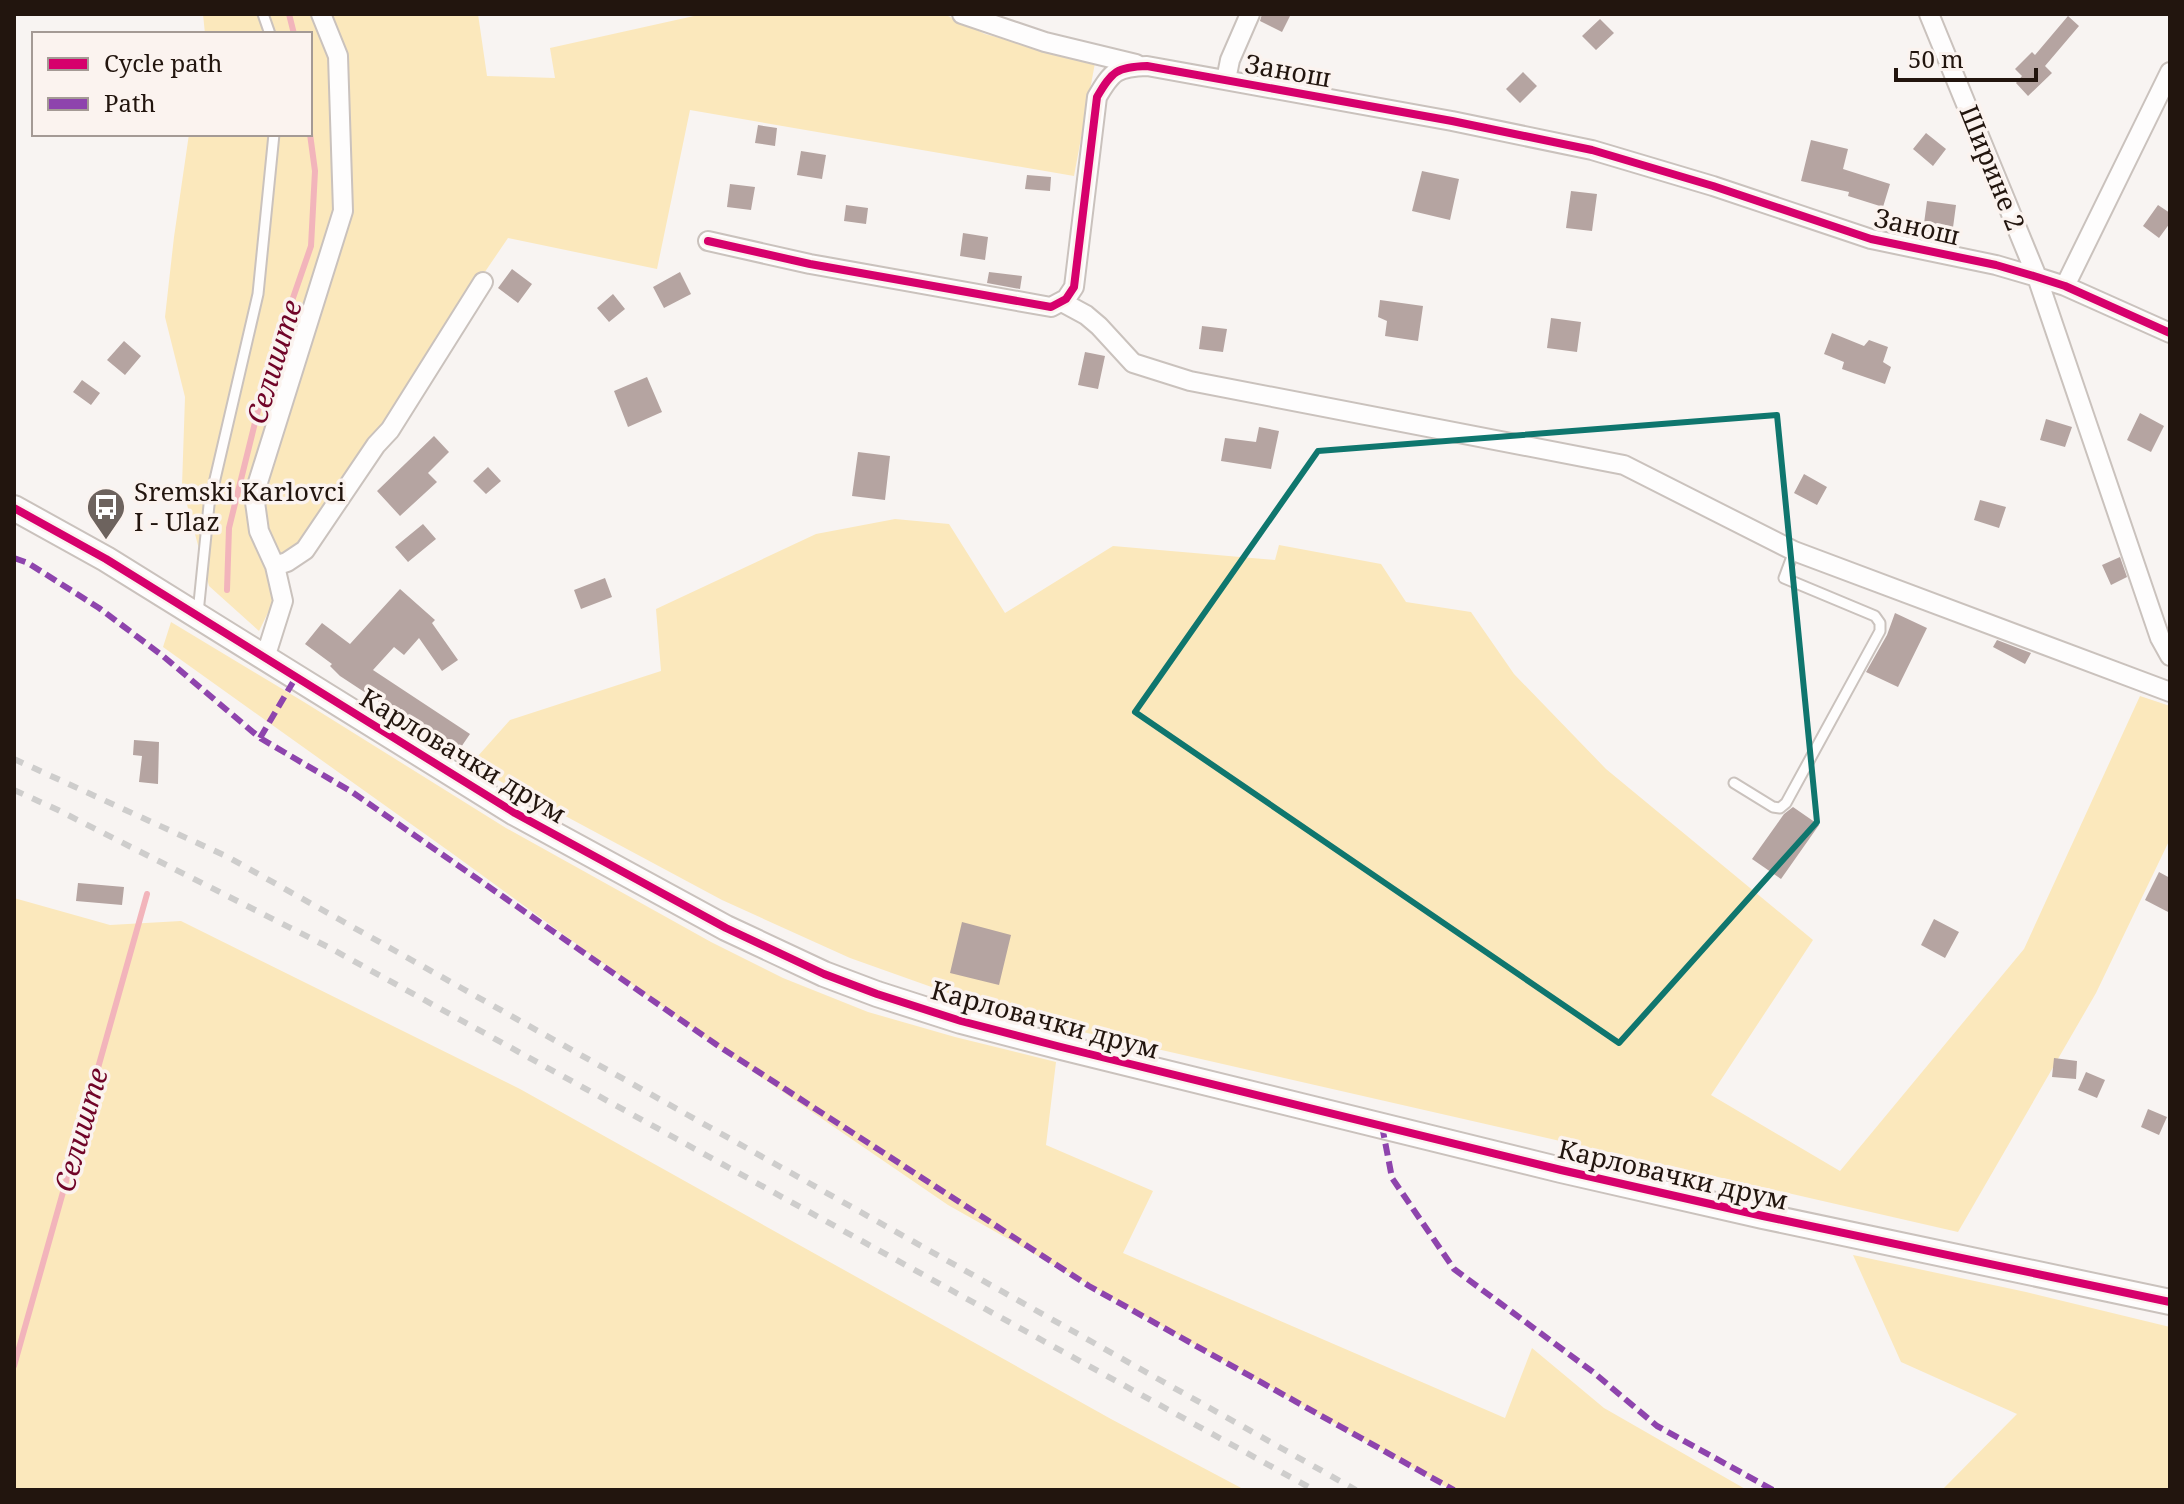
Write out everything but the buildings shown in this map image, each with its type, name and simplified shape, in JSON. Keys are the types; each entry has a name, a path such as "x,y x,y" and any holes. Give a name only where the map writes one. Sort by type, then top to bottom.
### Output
{"main road":[{"name":"Карловачки друм","path":"14,508 106,559 515,813 765,947 877,994 961,1021 1561,1170 1779,1220 2170,1302"}],"street":[{"path":"265,658 283,601 275,566 259,531 254,495 343,211 338,56 321,14"},
{"name":"Занош","path":"962,14 1045,42 1147,66 1452,121 1592,150 1713,186 1871,239 1996,265 2037,277 2065,286 2170,333"},
{"name":"Занош","path":"1226,80 1230,60 1250,14"},
{"name":"Ширине 2","path":"1929,14 2037,277 2160,638 2170,656"},
{"name":"Занош","path":"1062,302 1074,287 1076,278 1097,97 1107,78 1126,67 1147,66"},
{"path":"2065,286 2170,72"},
{"path":"708,241 810,264 1039,306 1051,307 1062,302 1099,326 1133,363 1190,381 1624,465 1794,551 2170,692"},
{"path":"275,566 305,550 376,445 390,430 483,282"}],"lane":[{"path":"198,616 209,505 258,294 274,136"},
{"path":"1734,783 1773,807 1780,808 1786,803 1880,631 1880,623 1875,616 1784,578 1794,551"}],"highlighted area":[{"path":"1777,415 1817,822 1619,1043 1135,712 1318,451"}],"shaded area":[{"path":"203,14 478,14 487,76 555,78 550,48 703,14 944,14 985,34 1095,63 1074,176 690,110 657,269 508,238 333,495 291,566 259,631 209,586 182,486 185,397 165,317 189,136 312,136 312,32 205,32"},
{"path":"895,519 949,524 1005,613 1113,546 1275,560 1279,545 1381,564 1406,602 1471,612 1514,674 1606,769 1813,940 1711,1095 1840,1171 2024,949 2140,696 2170,706 2170,839 2096,993 1958,1232 1013,1016 850,958 722,900 470,765 510,720 661,671 656,609 816,534"},
{"path":"171,622 506,828 711,942 783,978 868,1012 1056,1062 1046,1145 1153,1191 1123,1253 1505,1418 1532,1348 1604,1408 1747,1490 1452,1490 948,1205 733,1058 163,647"},
{"path":"14,898 110,925 181,921 520,1089 1111,1419 1245,1490 14,1490"},
{"path":"1853,1255 2170,1327 2170,1485 2167,1490 1942,1490 2017,1414 1901,1362"}],"waterway":[{"name":"Селиште","path":"289,14 294,32"},
{"name":"Селиште","path":"227,590 229,528 268,370 311,246 315,171 310,136"},
{"name":"Селиште","path":"14,1366 147,894"}],"railway":[{"path":"14,759 228,857 1356,1490"},
{"path":"14,790 330,948 1314,1490"}],"marked path":[{"path":"14,558 28,563 99,608 163,656 260,738 352,792 717,1045 1089,1286 1454,1490"},
{"path":"260,738 296,677"},
{"path":"1382,1126 1392,1178 1454,1269 1593,1372 1657,1426 1773,1490"}],"cycle path":[{"path":"708,241 810,264 1051,307 1066,299 1074,287 1097,97 1116,72 1147,66 1452,121 1592,150 1713,186 1871,239 1996,265 2037,277 2065,286 2170,333"},
{"path":"14,508 106,559 515,813 726,928 824,974 877,994 961,1021 1061,1047 1561,1170 2170,1302"}],"place":[{"name":"Sremski Karlovci I - Ulaz","path":"106,541"}]}
